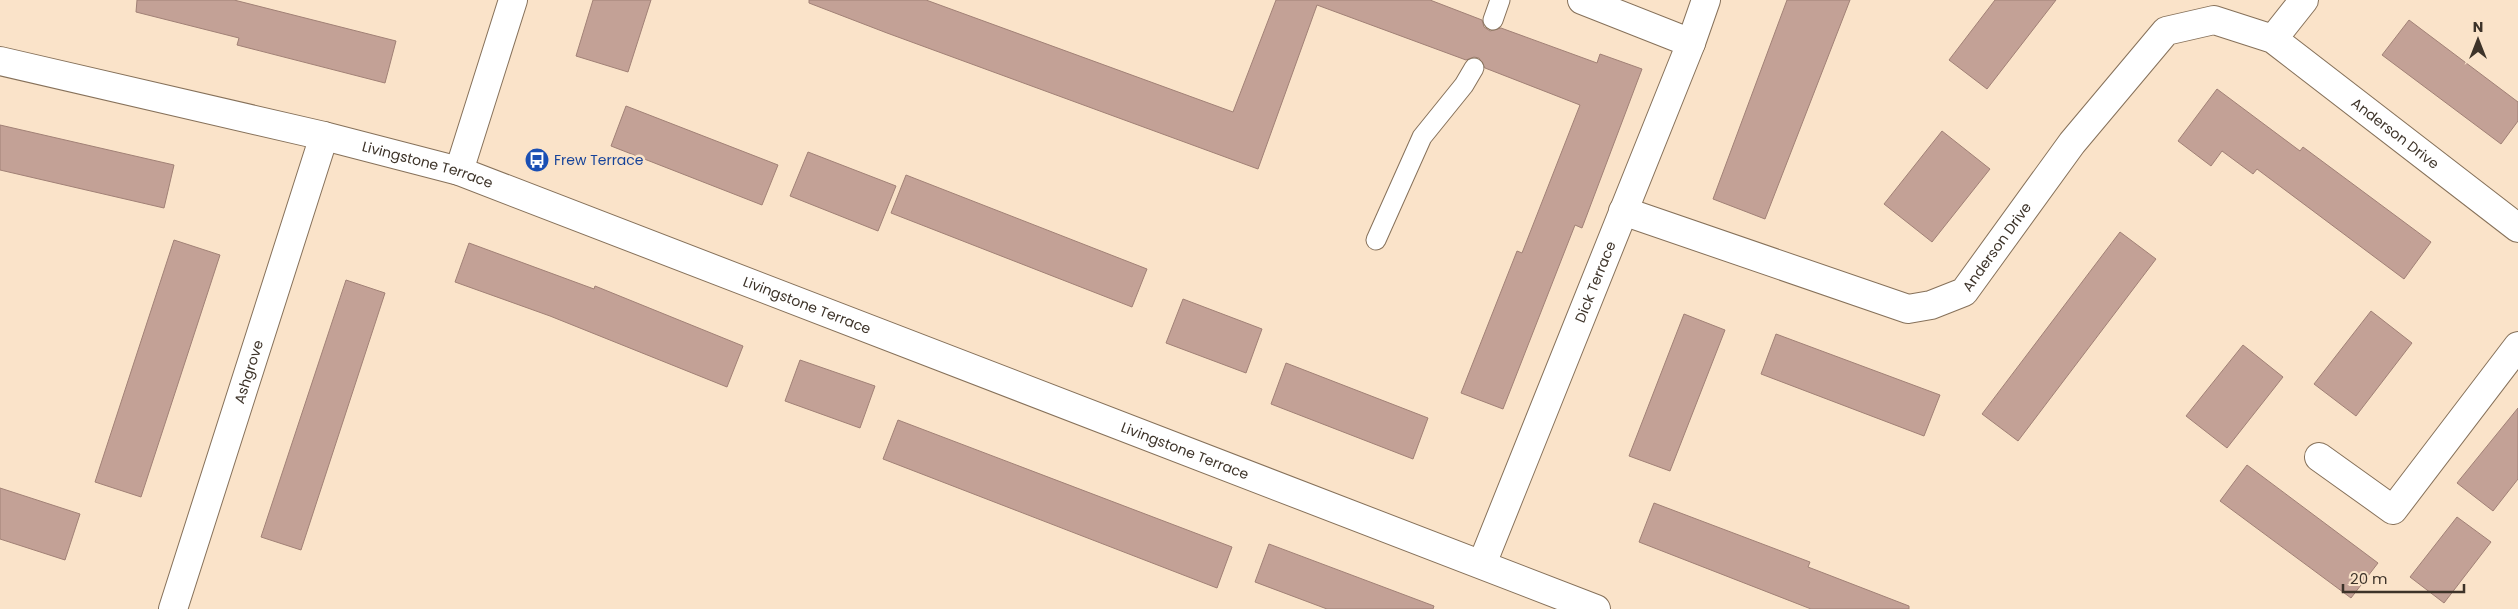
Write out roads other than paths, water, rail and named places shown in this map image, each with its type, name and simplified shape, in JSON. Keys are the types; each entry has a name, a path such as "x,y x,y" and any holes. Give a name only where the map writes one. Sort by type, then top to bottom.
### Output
{"street":[{"path":"459,171 513,0"},
{"path":"1582,0 1691,43"},
{"name":"Dick Terrace","path":"1482,564 1691,43 1706,0"},
{"path":"2273,39 2304,0"},
{"name":"Anderson Drive","path":"1623,211 1908,309 1931,305 1964,292 2072,143 2166,31 2214,20 2273,39 2518,228"},
{"name":"Livingstone Terrace","path":"0,61 324,136 459,171 1596,609"},
{"name":"Ashgrove","path":"173,609 324,136"},
{"path":"2319,457 2393,510 2518,346"}],"lane":[{"path":"1493,20 1500,0"},
{"path":"1376,240 1422,137 1464,85 1474,68"}],"place":[{"name":"Frew Terrace","path":"537,160"}]}
